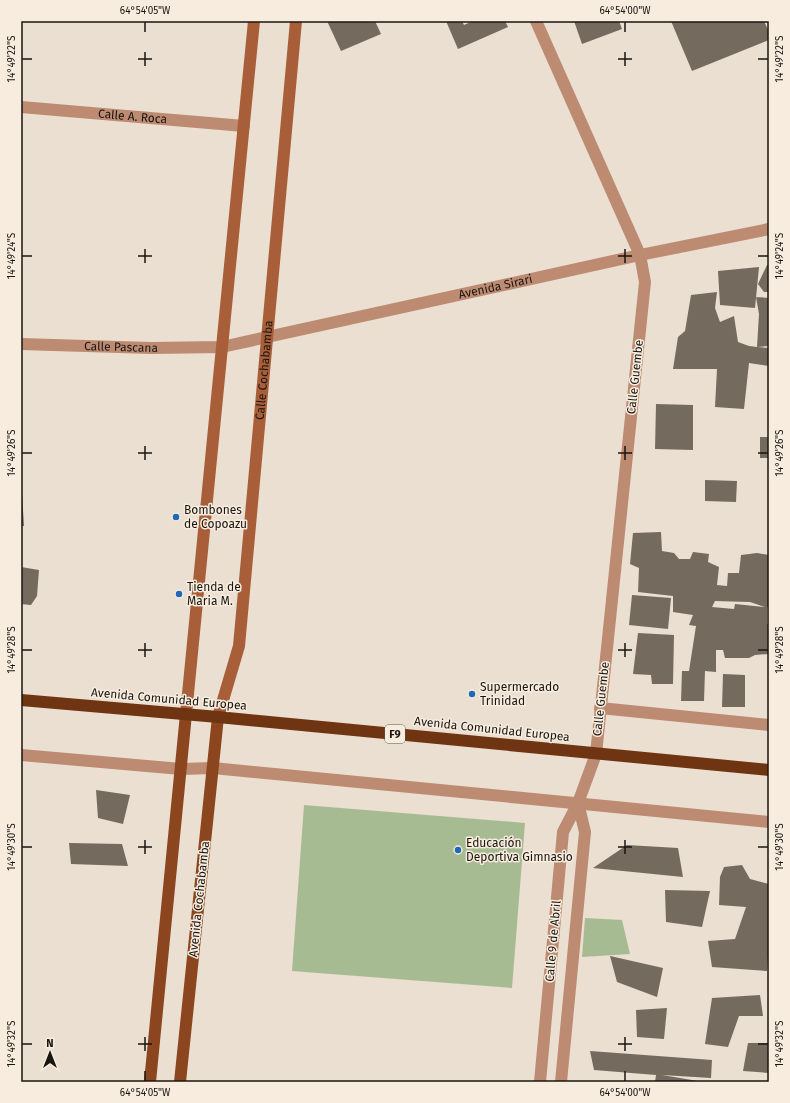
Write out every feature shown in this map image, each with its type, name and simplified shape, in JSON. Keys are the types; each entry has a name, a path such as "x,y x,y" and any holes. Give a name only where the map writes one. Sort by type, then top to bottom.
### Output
{"highway":[{"name":"Avenida Comunidad Europea","path":"21,700 186,714 769,770"}],"main road":[{"path":"150,1082 186,714"},
{"name":"Avenida Cochabamba","path":"180,1082 218,717"}],"street":[{"path":"186,714 254,21"},
{"name":"Calle Cochabamba","path":"218,717 239,646 296,21"},
{"name":"Calle Guembe","path":"536,21 640,255 645,282 596,754"},
{"name":"Calle A. Roca","path":"21,107 244,126"},
{"name":"Avenida Sirari","path":"222,347 640,255 769,229"},
{"name":"Calle Pascana","path":"21,344 151,348 222,347"},
{"path":"600,708 769,725"},
{"name":"Calle 9 de Abril","path":"540,1082 564,832 578,803 596,754"},
{"path":"21,755 181,769 213,768 769,822"},
{"name":"Calle 9 de Abril","path":"561,1082 585,832 578,803"}],"green space":[{"path":"304,805 525,823 512,988 292,971"},
{"path":"585,918 622,920 630,954 582,957"}],"building":[{"path":"327,21 375,21 381,34 341,51"},
{"path":"446,21 462,21 464,25 473,21 505,21 508,27 458,49"},
{"path":"574,21 619,21 622,29 582,44"},
{"path":"671,21 764,21 769,32 769,40 692,71"},
{"path":"767,265 769,266 769,292 764,292 758,284"},
{"path":"759,267 755,308 720,305 718,271"},
{"path":"717,292 715,308 720,322 734,316 738,342 749,346 769,348 769,366 749,363 744,409 715,407 717,369 673,369 678,337 685,331 691,295"},
{"path":"756,297 769,298 769,346 757,347 759,314"},
{"path":"656,404 693,405 693,450 655,449"},
{"path":"760,437 769,437 769,458 760,458"},
{"path":"705,480 737,481 736,502 705,501"},
{"path":"22,494 24,526 21,526"},
{"path":"661,532 662,551 674,553 679,559 690,559 693,552 709,554 708,562 719,567 717,585 727,586 728,573 739,573 741,555 757,553 769,555 769,607 767,607 767,624 769,624 769,654 755,655 749,658 725,658 723,650 716,650 716,672 705,671 704,701 681,701 682,671 689,671 696,626 689,625 693,615 673,612 673,596 638,592 639,568 630,564 633,533","holes":["715,601 750,602 765,607 735,604 734,609 712,607"]},
{"path":"21,567 39,570 37,596 31,605 21,604"},
{"path":"632,595 671,598 668,629 629,625"},
{"path":"638,633 674,635 673,684 652,684 651,675 633,674"},
{"path":"723,674 745,675 745,707 722,707"},
{"path":"96,790 130,795 123,824 98,818"},
{"path":"69,843 122,844 128,866 71,864"},
{"path":"627,845 678,848 683,877 593,868"},
{"path":"742,865 750,879 769,884 769,941 767,971 712,967 708,941 735,939 746,907 719,905 720,877 724,867"},
{"path":"665,890 710,891 702,927 666,922"},
{"path":"610,956 663,968 657,997 617,982"},
{"path":"760,995 763,1016 739,1016 728,1047 705,1044 712,998"},
{"path":"667,1008 664,1039 637,1037 636,1010"},
{"path":"748,1043 769,1043 769,1073 743,1071"},
{"path":"590,1051 712,1060 711,1078 662,1075 704,1082 655,1082 656,1075 594,1070"}],"place":[{"name":"Bombones de Copoazu","path":"176,517"},
{"name":"Tienda de Maria M.","path":"179,594"},
{"name":"Supermercado Trinidad","path":"472,694"},
{"name":"Educación Deportiva Gimnasio","path":"458,850"}]}
